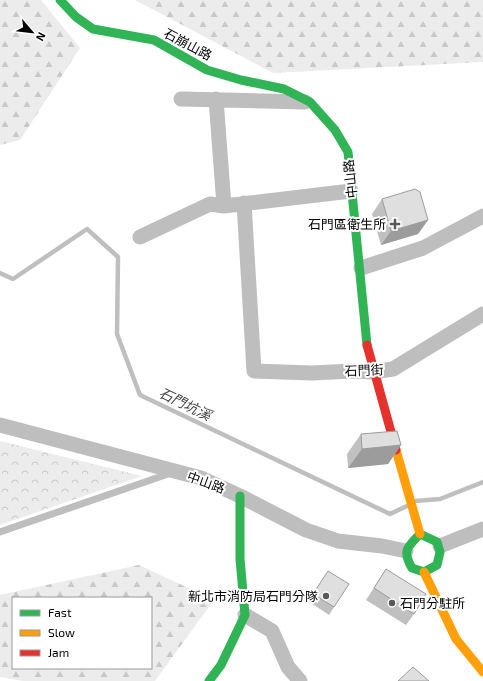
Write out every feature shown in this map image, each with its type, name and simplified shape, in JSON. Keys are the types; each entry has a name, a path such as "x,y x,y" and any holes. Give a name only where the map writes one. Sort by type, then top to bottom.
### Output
{"street":[{"name":"石崩山路","path":"60,0 76,17 93,28 154,40 207,70 284,90 310,102"},
{"path":"181,99 310,102"},
{"path":"216,99 224,206"},
{"name":"中山路","path":"310,102 335,130 348,152 351,191 361,268 363,317 373,372 420,534"},
{"path":"140,237 210,204 224,206 351,191"},
{"name":"石門街","path":"244,203 254,371 312,373 353,370 373,372 393,369 483,314"},
{"path":"361,268 423,248 483,216"},
{"name":"中山路","path":"0,425 201,478 306,530 338,541 382,546 406,551"},
{"path":"209,681 220,665 245,615 240,558 240,496"},
{"path":"440,546 483,529"},
{"path":"420,534 432,538 440,546 441,552 439,563 435,568 424,572 418,571 408,563 406,551 411,541 420,534"},
{"path":"424,572 456,639 483,672"},
{"path":"245,615 272,631 288,667 300,681"}],"lane":[{"path":"0,532 175,472"}],"green space":[{"path":"0,0 41,0 80,48 20,140 0,145"},
{"path":"135,0 483,0 483,62 273,73"},
{"path":"0,441 142,476 0,525"},
{"path":"139,565 214,600 155,681 23,681 0,677 0,595"}],"building":[{"path":"415,189 420,192 428,220 391,231 382,199"},
{"path":"397,431 401,445 362,449 361,434"},
{"path":"386,569 426,594 414,614 374,588"},
{"name":"新北市消防局石門分隊","path":"328,571 349,584 334,607 313,594"},
{"path":"413,667 429,681 398,681"}],"waterway":[{"name":"石門坑溪","path":"0,273 13,279 87,229 118,257 117,334 140,395 390,514 407,506"},
{"name":"石門坑溪","path":"415,501 440,499 483,482"}],"traffic: fast":[{"path":"60,0 76,17 93,29 154,40 207,70 241,80 284,89 310,102 335,130 348,152 367,345"},
{"path":"209,681 221,665 245,615 240,559 240,496"},
{"path":"420,534 437,542 440,552 437,565 424,572 412,568 407,557 407,550 409,546 420,534"}],"traffic: slow":[{"path":"396,450 420,534"},
{"path":"424,572 456,639 483,672"}],"traffic: jam":[{"path":"367,345 396,450"}],"place":[{"name":"石門區衛生所","path":"395,224"},
{"name":"新北市消防局石門分隊","path":"326,596"},
{"name":"石門分駐所","path":"392,603"}]}
